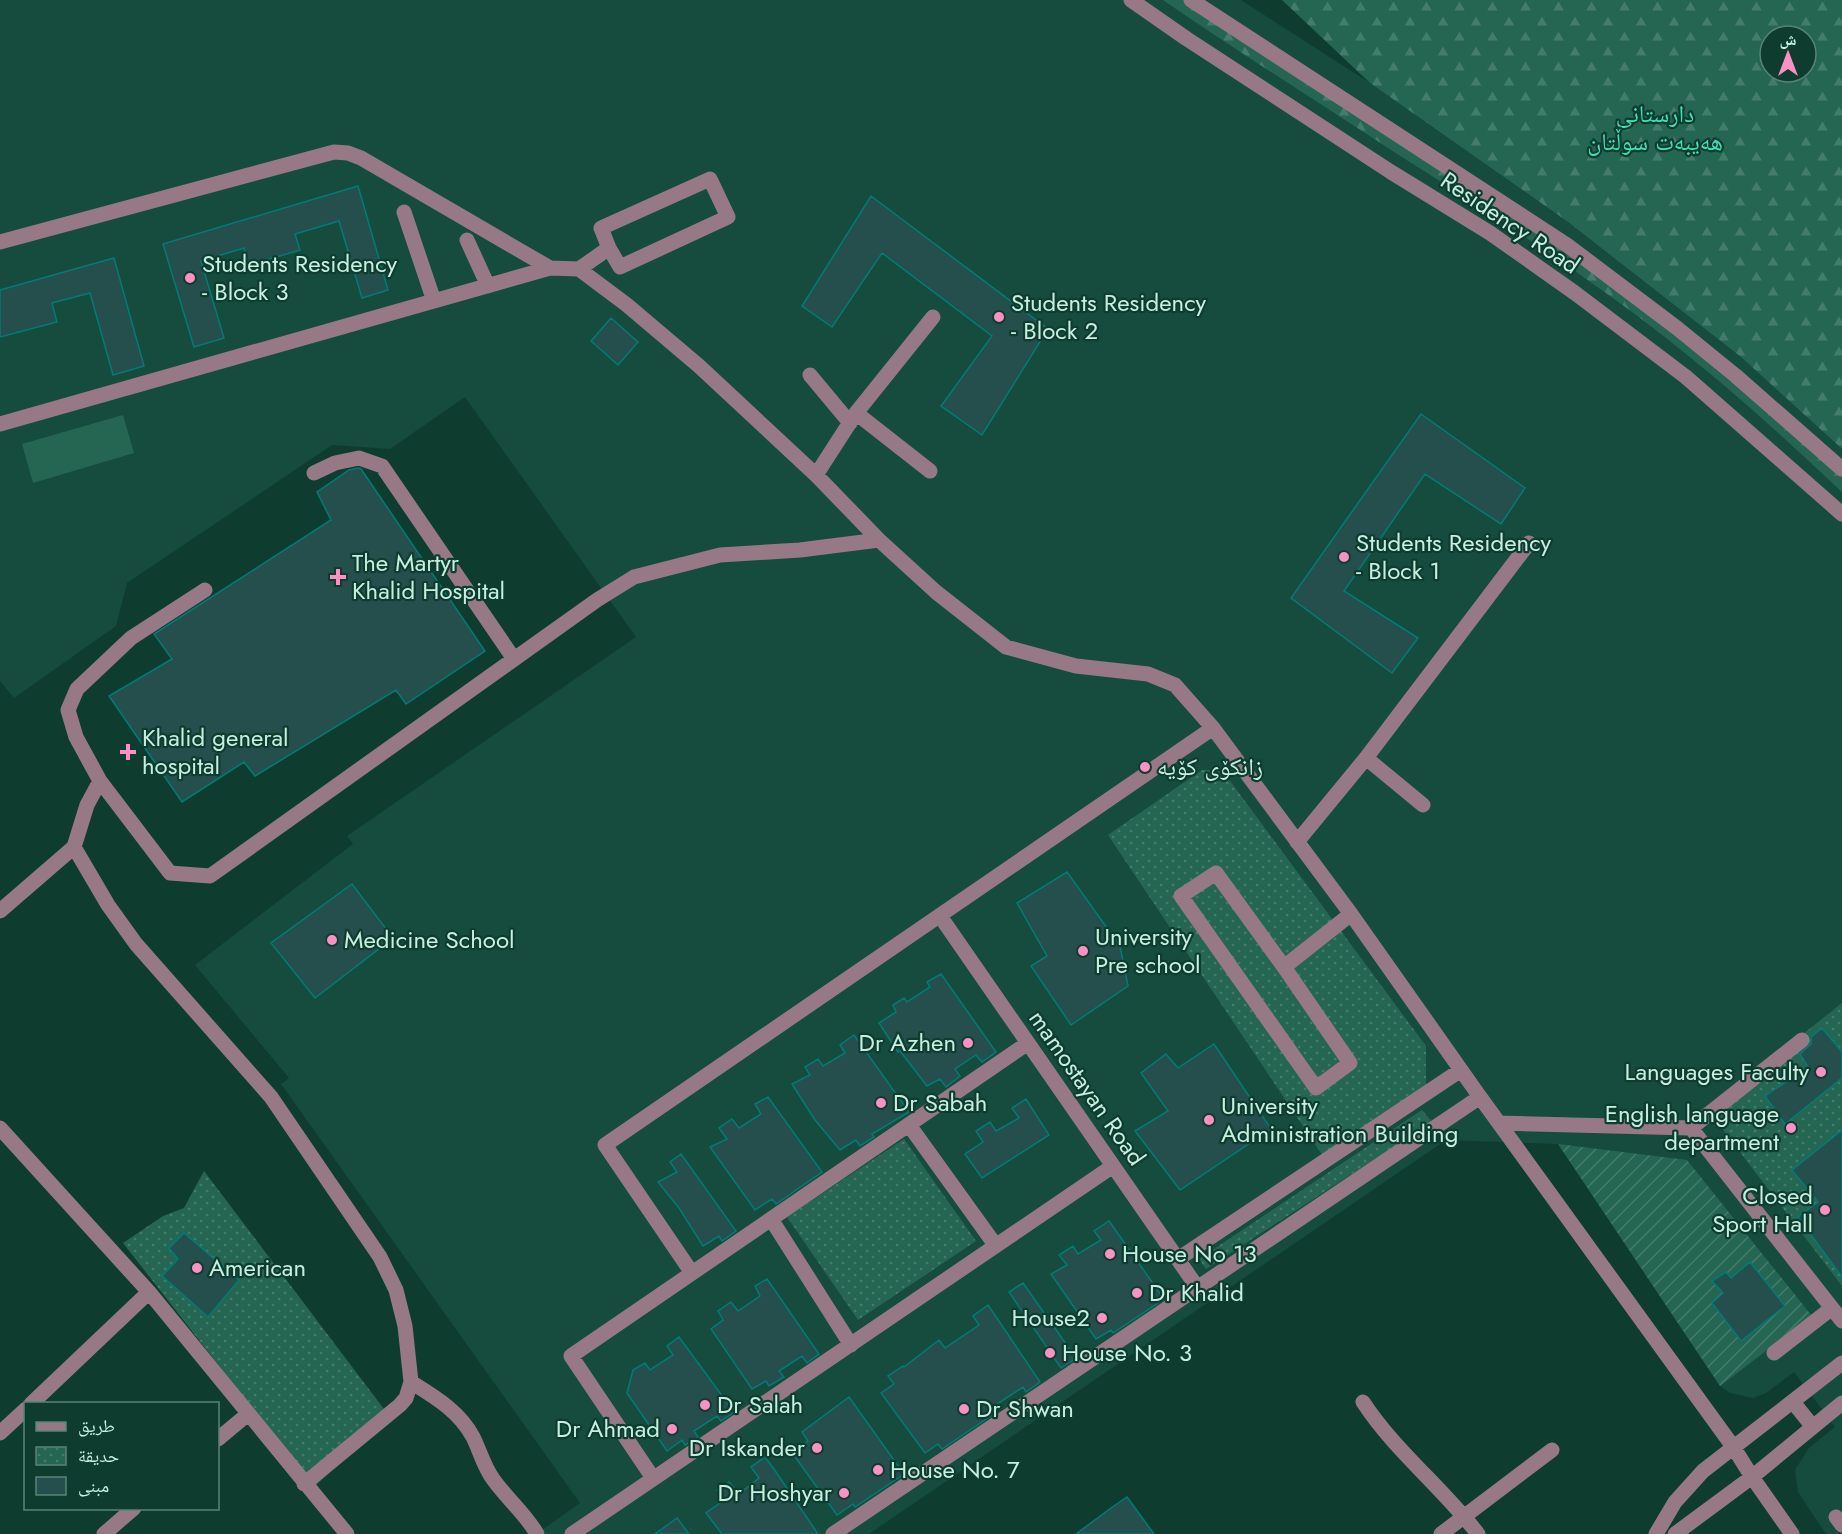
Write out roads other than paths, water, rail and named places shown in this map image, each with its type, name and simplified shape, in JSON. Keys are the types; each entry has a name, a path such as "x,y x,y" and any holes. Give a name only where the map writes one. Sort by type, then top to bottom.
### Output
{"street":[{"name":"Residency Road","path":"1131,0 1391,172 1490,233 1565,286 1686,376 1842,514"},
{"name":"Residency Road","path":"1191,0 1567,245 1728,369 1842,469"},
{"path":"0,242 334,152 348,153 361,158 550,268"},
{"path":"710,180 728,217 620,267 609,248 601,228 710,180"},
{"path":"404,213 434,301"},
{"path":"467,240 488,286"},
{"path":"579,270 609,248"},
{"path":"0,424 550,268 579,270 627,305 699,366 816,475 879,540 936,592 1006,647 1076,666 1148,674 1175,685 1213,728 1351,914 1480,1097 1734,1448 1792,1534"},
{"path":"816,475 853,418 933,317"},
{"path":"810,375 853,418 930,471"},
{"path":"314,473 335,463 359,458 382,466 514,659"},
{"path":"205,590 131,638 76,689 68,710 76,736 100,780 170,873 210,876 634,576 720,555 800,550 879,540"},
{"path":"1298,842 1366,758 1529,543"},
{"path":"692,1273 605,1145 1213,728"},
{"path":"1366,758 1423,805"},
{"path":"0,911 74,847 87,805 100,780"},
{"path":"74,847 108,905 136,944 272,1096 380,1257 396,1290 402,1307 411,1382 406,1398 304,1484"},
{"path":"1216,873 1284,967 1350,1063 1316,1088 1181,896 1216,873"},
{"path":"1284,967 1351,914"},
{"name":"mamostayan Road","path":"940,916 1197,1287"},
{"path":"1499,1123 1691,1128 1802,1040"},
{"path":"653,1479 571,1356 1028,1043"},
{"path":"1178,1259 1461,1070"},
{"path":"833,1534 1480,1097"},
{"path":"909,1125 996,1246"},
{"path":"0,1128 149,1292 347,1534"},
{"path":"1691,1128 1842,1321"},
{"path":"572,1534 1113,1166"},
{"path":"771,1220 851,1344"},
{"path":"33,1402 149,1292"},
{"path":"1774,1353 1832,1308"},
{"path":"1656,1534 1675,1502 1688,1486 1718,1458 1793,1401 1839,1370"},
{"path":"411,1382 446,1404 458,1416 472,1436 493,1480 522,1512 537,1534"},
{"path":"1793,1401 1814,1427"},
{"path":"1364,1402 1388,1435 1478,1534"},
{"path":"1676,1534 1752,1477 1842,1403"},
{"path":"0,1432 24,1410"},
{"path":"219,1438 248,1414"},
{"path":"1441,1534 1552,1450"},
{"path":"113,1531 133,1510"}],"place":[{"name":"Students Residency - Block 3","path":"190,278"},
{"name":"Students Residency - Block 2","path":"999,317"},
{"name":"Students Residency - Block 1","path":"1344,557"},
{"name":"The Martyr Khalid Hospital","path":"338,577"},
{"name":"Khalid general hospital","path":"128,752"},
{"name":"زانکۆی کۆیە","path":"1145,767"},
{"name":"Medicine School","path":"332,940"},
{"name":"University Pre school","path":"1083,951"},
{"name":"Dr Azhen","path":"968,1043"},
{"name":"Languages Faculty","path":"1821,1072"},
{"name":"Dr Sabah","path":"881,1103"},
{"name":"University Administration Building","path":"1209,1120"},
{"name":"English language department","path":"1791,1128"},
{"name":"Closed Sport Hall","path":"1825,1210"},
{"name":"House No 13","path":"1110,1254"},
{"name":"American","path":"197,1268"},
{"name":"Dr Khalid","path":"1137,1293"},
{"name":"House2","path":"1102,1318"},
{"name":"House No. 3","path":"1050,1353"},
{"name":"Dr Salah","path":"705,1405"},
{"name":"Dr Shwan","path":"964,1409"},
{"name":"Dr Ahmad","path":"672,1429"},
{"name":"Dr Iskander","path":"817,1448"},
{"name":"House No. 7","path":"878,1470"},
{"name":"Dr Hoshyar","path":"844,1493"}],"park label":[{"name":"دارستانی هەیبەت سوڵتان","path":"1655,128"}]}
